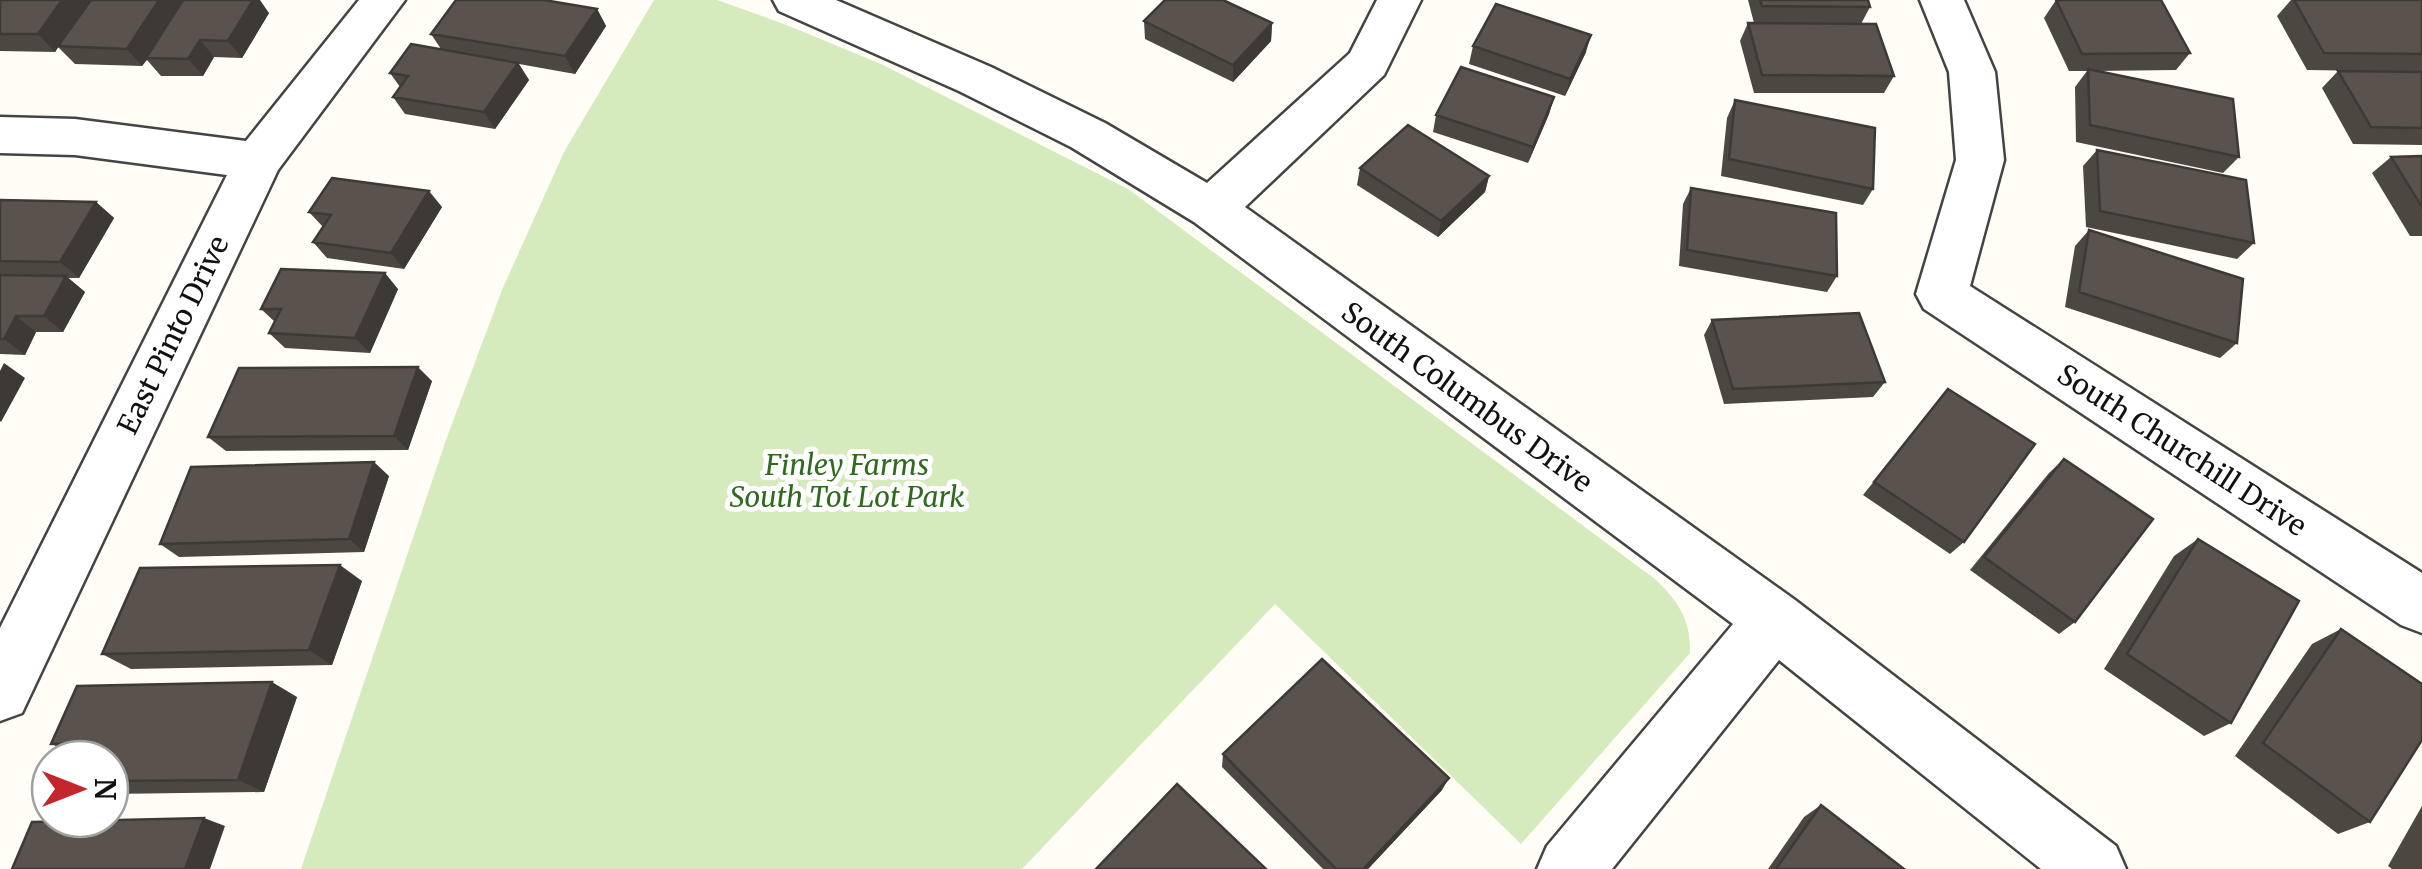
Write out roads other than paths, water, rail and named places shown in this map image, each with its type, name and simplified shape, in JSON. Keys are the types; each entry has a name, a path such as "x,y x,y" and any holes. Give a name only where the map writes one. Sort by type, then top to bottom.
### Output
{"street":[{"name":"East Pinto Drive","path":"0,692 258,161 383,0"},
{"name":"South Columbus Drive","path":"795,0 959,72 1088,135 1211,209 1774,620 2093,869"},
{"path":"1211,209 1368,63 1399,0"},
{"name":"South Churchill Drive","path":"1942,0 1972,72 1980,160 1942,294 2422,606"},
{"path":"0,134 75,137 258,161"},
{"path":"1570,869 1774,620"}],"park label":[{"name":"Finley Farms South Tot Lot Park","path":"847,481"}]}
